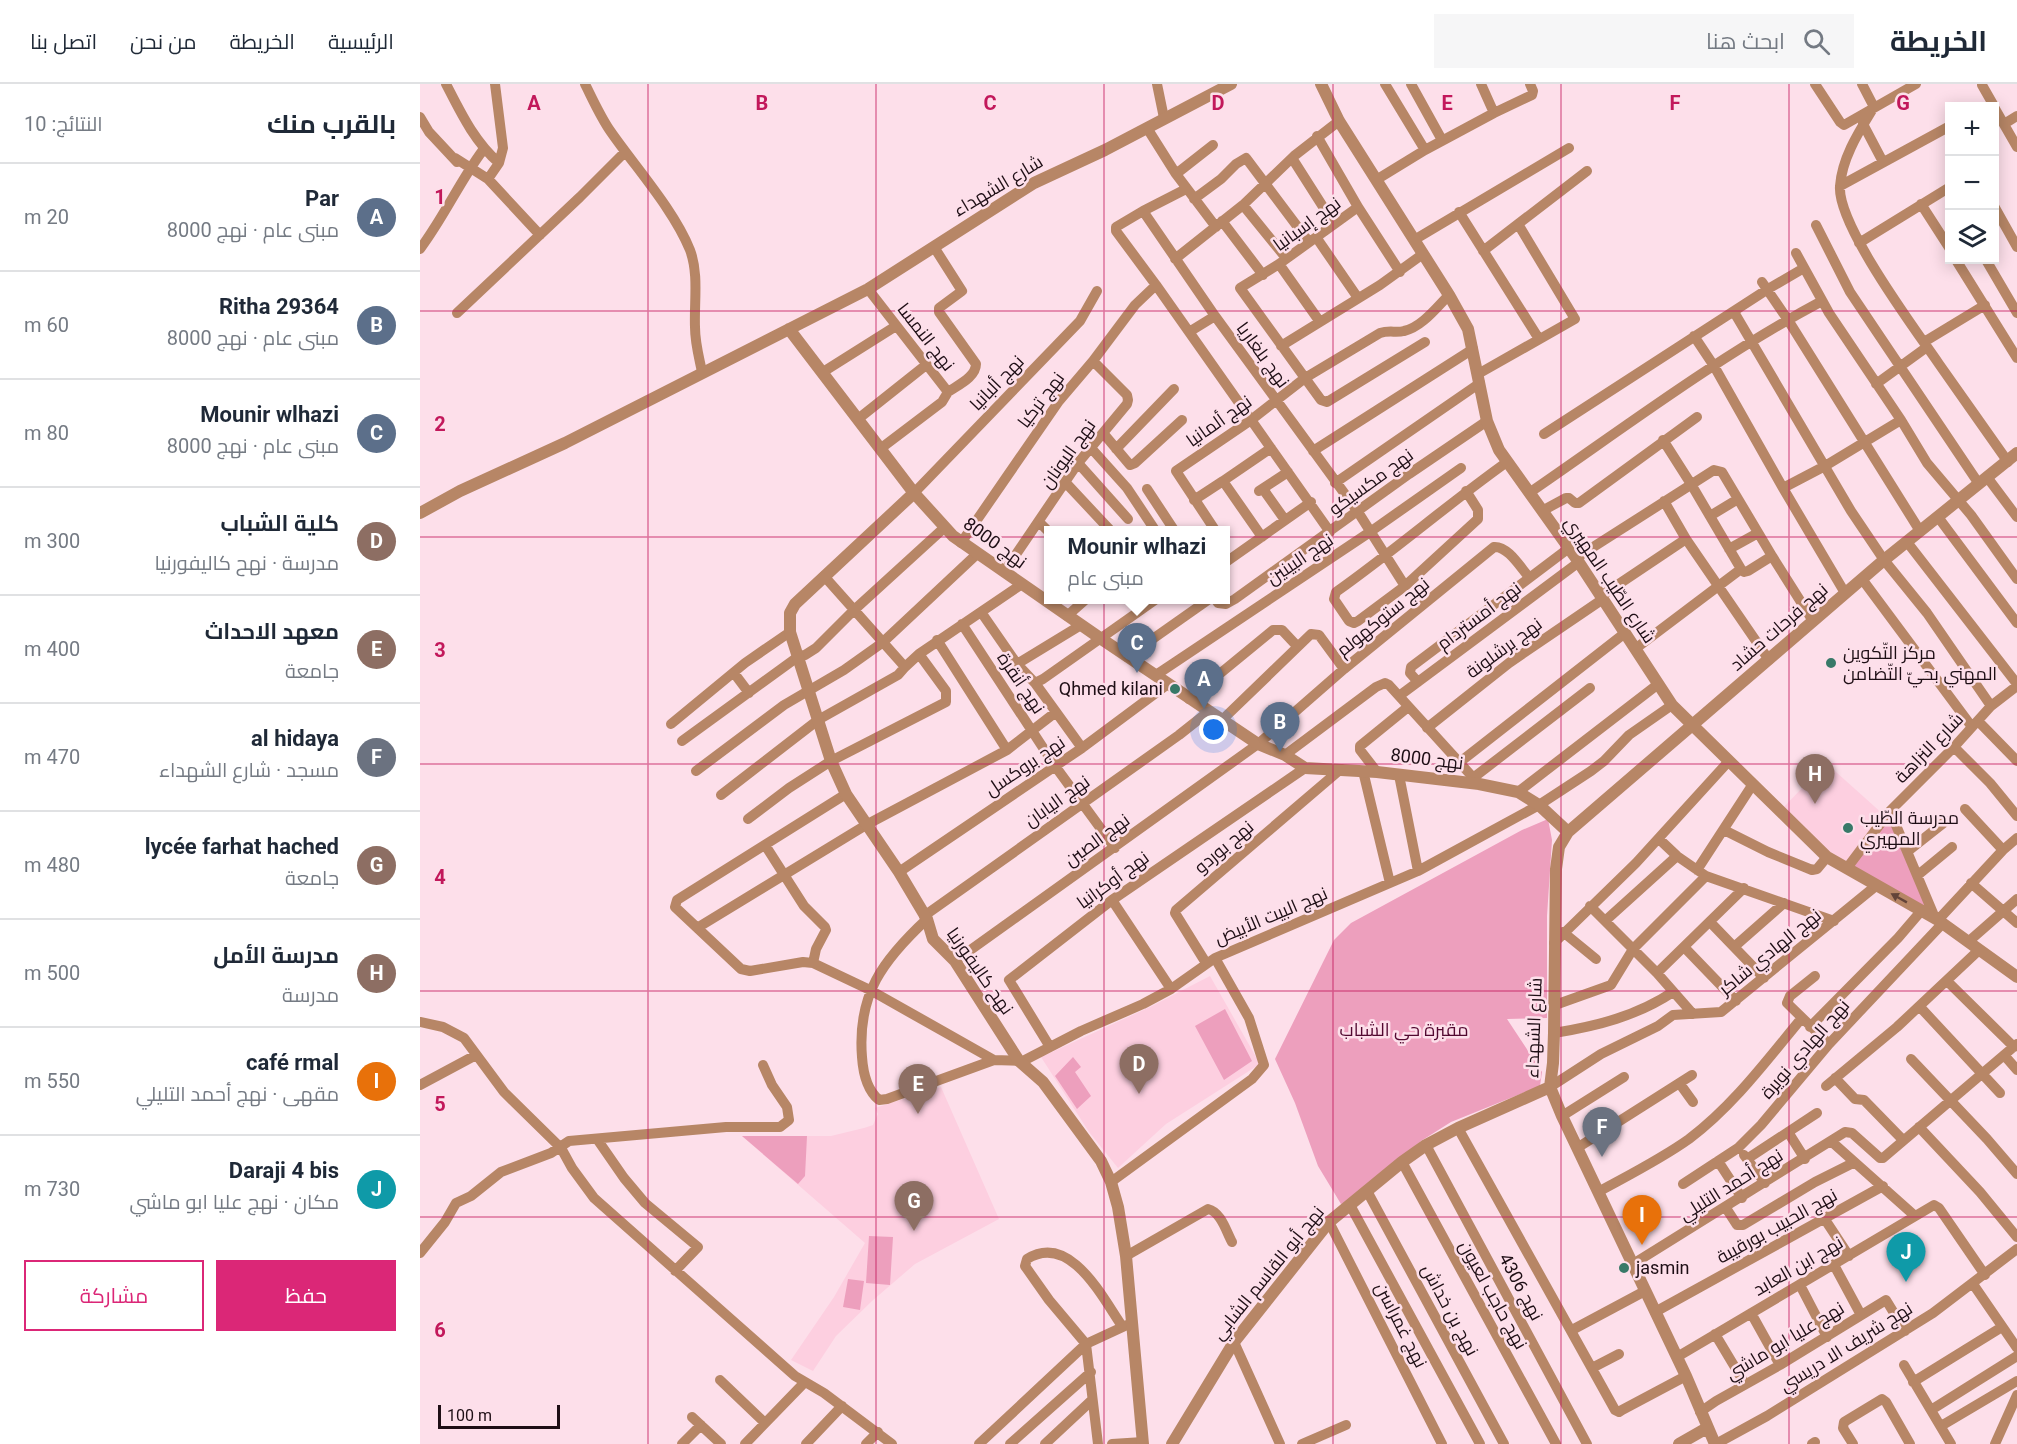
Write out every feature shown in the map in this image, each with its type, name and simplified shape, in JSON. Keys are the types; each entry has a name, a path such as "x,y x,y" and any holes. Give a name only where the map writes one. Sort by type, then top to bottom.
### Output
{"street":[{"path":"446,84 483,150 499,163"},
{"path":"488,179 499,163 503,148 495,84"},
{"path":"585,84 604,121 680,231 690,251 695,269 695,329 702,372"},
{"path":"1157,84 1164,118"},
{"name":"شارع الشهداء","path":"420,513 460,491 565,443 868,289 1034,183 1148,128 1231,84"},
{"name":"شارع الطّيب المهيري","path":"1321,84 1339,121 1468,329 1487,421 1494,441 1506,462 1574,556 1672,705 1827,857 1939,920 2017,977"},
{"path":"1385,84 1425,150"},
{"path":"1411,84 1442,140"},
{"path":"1481,84 1494,113"},
{"path":"1376,180 1442,140 1532,95 1530,84"},
{"path":"1815,84 1842,124 1848,124 1874,106 1916,84"},
{"path":"1862,84 1874,106"},
{"path":"1982,85 1991,102"},
{"path":"1874,106 1846,159 1840,186 1843,204 1860,243 1887,288 1926,345 2012,457"},
{"path":"1999,116 2017,147"},
{"path":"2004,124 2017,116"},
{"path":"420,117 429,132 468,173 488,179 540,235"},
{"path":"1175,260 1243,205 1317,136 1339,121"},
{"path":"1863,124 1883,162"},
{"path":"1148,128 1186,189 1263,275"},
{"path":"1840,186 1945,129"},
{"path":"1317,136 1358,207"},
{"path":"1176,174 1214,145"},
{"path":"1414,240 1569,148"},
{"path":"420,249 435,230 483,150"},
{"path":"457,314 625,152"},
{"path":"1194,199 1244,158 1248,159 1358,298"},
{"path":"1292,158 1334,224"},
{"path":"1483,251 1587,171"},
{"path":"1186,189 1116,227 1116,231 1311,502 1330,532"},
{"path":"1860,243 1921,204 1945,192"},
{"path":"1921,204 1945,241"},
{"path":"1243,205 1320,322"},
{"name":"نهج إسبانيا","path":"1281,346 1240,288 1263,275 1358,207 1400,272"},
{"path":"1997,210 2017,247"},
{"name":"نهج بلغاريا","path":"1143,211 1275,401 1358,512 1405,586"},
{"path":"1459,212 1539,339"},
{"path":"1335,483 1479,378 1539,339 1574,320 1575,317 1518,224"},
{"path":"1816,225 1843,279 1900,367 1983,480 2017,517"},
{"path":"934,247 962,291 939,308 939,312 976,364 976,369 972,374 948,392"},
{"path":"1796,253 1822,302 1927,463 1958,500 2017,579"},
{"path":"1423,254 1400,272 1281,346 1321,400 1327,402 1425,342"},
{"path":"1959,264 2017,358"},
{"path":"1988,264 2017,313"},
{"path":"1544,434 1734,312 1765,286 1804,268"},
{"name":"نهج تركيا","path":"962,543 1059,401 1093,361 1122,321 1156,285"},
{"path":"1765,286 1920,531"},
{"name":"نهج النمسا","path":"868,289 948,392 942,402 880,449"},
{"name":"نهج ألبانيا","path":"914,493 1080,321 1097,291"},
{"name":"نهج ألمانيا","path":"1212,526 1176,471 1251,420 1305,378 1380,333 1409,330 1420,323 1449,295"},
{"path":"1529,493 1752,341 1822,302"},
{"path":"1876,384 1926,345 1985,305"},
{"path":"1734,312 1851,511 1884,560 1927,613 1991,706"},
{"path":"1188,332 1215,316"},
{"path":"823,372 896,326"},
{"name":"نهج 8000","path":"789,329 914,493 944,528 977,554 1044,600"},
{"path":"1694,336 1714,366 1845,593"},
{"path":"1313,451 1473,349"},
{"name":"نهج اليونان","path":"1004,572 1078,463 1128,400 1126,394 1093,361"},
{"path":"858,419 926,365"},
{"path":"1116,450 1174,389"},
{"path":"1542,511 1566,498 1579,503 1697,417"},
{"path":"1103,433 1132,465 1182,420"},
{"path":"1783,488 1825,466 1900,420"},
{"name":"نهج مكسيكو","path":"1230,602 1487,421"},
{"path":"1663,440 1743,572 1772,556"},
{"path":"1091,448 1127,488 1152,526"},
{"path":"1194,500 1271,448"},
{"name":"نهج فرحات حشاد","path":"1568,832 1884,560 2012,457"},
{"path":"1466,491 1478,510 1478,519 1405,586 1354,622 1349,621 1334,599 1336,592 1386,557 1466,491 1506,462"},
{"path":"1078,463 1128,519"},
{"name":"نهج البينين","path":"1156,675 1370,532 1461,468"},
{"path":"1418,682 1410,673 1411,667 1529,577 1574,556 1718,469 1722,472 1813,621"},
{"path":"1285,520 1261,490 1288,472"},
{"path":"1223,481 1262,537"},
{"path":"1066,483 1105,526"},
{"path":"1147,489 1171,526"},
{"path":"672,724 734,673 790,632 792,608 914,493"},
{"path":"1710,516 1738,499"},
{"path":"1664,501 1686,539 1769,660"},
{"path":"1230,554 1262,537 1311,502"},
{"path":"1938,517 2017,623"},
{"path":"1039,522 1044,527"},
{"path":"682,741 799,656 816,648 944,528"},
{"path":"1729,549 1758,533"},
{"name":"نهج برشلونة","path":"1427,728 1509,663 1686,539"},
{"path":"1907,542 2017,685"},
{"name":"نهج ستوكهولم","path":"1258,744 1344,669 1494,547 1504,549 1529,577"},
{"path":"696,771 758,723 808,690 844,670 882,643 977,554"},
{"name":"نهج أمستردام","path":"1399,696 1574,556"},
{"path":"1635,649 1741,569"},
{"path":"824,576 905,667"},
{"path":"1862,579 1975,724 2017,761"},
{"path":"721,795 818,720 898,675 919,654 938,640 1022,584"},
{"name":"نهج 8000","path":"1050,604 1258,744 1286,755 1305,768 1377,771 1476,781 1518,792 1539,805 1568,832"},
{"path":"1067,616 1080,604"},
{"path":"1035,683 1148,604"},
{"path":"1127,657 1202,604"},
{"path":"981,612 1017,664 1035,683 1082,748"},
{"name":"نهج أنقرة","path":"962,624 1055,766 1115,848"},
{"path":"1017,664 1081,625"},
{"path":"1189,699 1273,630 1282,630 1297,646"},
{"name":"نهح كاليفورنيا","path":"790,632 831,761 846,794 899,872 926,918 933,939 955,961 1019,1061 1043,1082 1101,1161 1111,1182 1119,1207 1126,1256 1127,1325 1143,1443"},
{"path":"1460,762 1625,633"},
{"path":"1222,720 1311,634 1317,634 1344,669"},
{"path":"938,640 1007,750"},
{"path":"748,819 789,788 831,761 946,702 946,691 919,654"},
{"path":"734,673 749,693"},
{"path":"1286,755 1382,684 1387,683 1476,781 1590,688"},
{"name":"نهج بروكسل","path":"899,872 1082,748 1168,684"},
{"name":"شارع النزاهة","path":"1847,868 1890,811 1991,706 2017,685"},
{"path":"1518,792 1658,686"},
{"name":"نهج البيت الأبيض","path":"1019,1061 1143,1004 1171,989 1210,960 1418,871 1539,805 1591,771 1626,738 1672,705"},
{"path":"1377,771 1360,750 1360,746 1408,707"},
{"path":"697,928 866,825 1007,750 1056,712"},
{"name":"نهج اليابان","path":"994,1060 879,1100 869,1087 863,1064 863,1016 870,990 889,959 926,918 1209,712"},
{"name":"نهج الصين","path":"955,961 1258,744"},
{"path":"1954,747 2017,816"},
{"path":"1554,942 1659,839 1729,761"},
{"name":"نهج أوكرانيا","path":"1050,1047 1009,980 1112,900 1305,768"},
{"name":"نهج بوردو","path":"1210,960 1184,930 1176,910 1341,770"},
{"path":"1363,771 1390,883"},
{"path":"1399,775 1418,871"},
{"path":"1555,1005 1611,985 1633,949 1701,873 1724,830 1753,784"},
{"path":"846,794 677,900 675,907 741,969 750,971 803,962 813,963 870,990 994,1060 1019,1061"},
{"path":"1965,809 2003,850"},
{"path":"1890,811 1939,920"},
{"path":"1908,852 1946,821"},
{"path":"1724,830 1768,852 1812,870 1817,869 1827,857"},
{"name":"شارع الشهداء","path":"1568,832 1560,844 1557,857 1554,942 1555,1005 1553,1070 1550,1087 1686,1376 1715,1444"},
{"name":"نهج الهادي نويرة","path":"1683,1184 1738,1148 1761,1125 1971,883 2017,838"},
{"path":"1659,839 1677,856 1701,873 1834,921"},
{"path":"765,845 804,906 826,929 816,949 813,963"},
{"path":"1918,875 1952,847"},
{"path":"1605,921 1677,856"},
{"path":"1971,883 2017,923"},
{"name":"نهج الهادي شاكر","path":"1550,1087 1601,1054 1658,1026 1672,1015 1716,1014 1736,1001 1834,921 1853,900 1877,885"},
{"path":"1657,973 1744,888"},
{"path":"1968,942 2017,899"},
{"path":"1112,900 1171,989"},
{"path":"1734,947 1784,903"},
{"path":"1590,906 1657,973 1692,1014"},
{"path":"1810,1027 1898,938 1922,910"},
{"path":"1710,922 1764,978"},
{"path":"1563,932 1596,959"},
{"path":"1684,947 1736,1001"},
{"path":"1826,1086 1920,1007 1979,950"},
{"path":"1111,1182 1252,1079 1264,1065 1249,1018 1210,960"},
{"path":"1815,976 1790,996 1787,1001 1788,1006 1829,1044"},
{"path":"1835,1078 1855,1099 1864,1100 1903,1140 1984,1074 2016,1045 1947,981"},
{"path":"1554,1033 1591,1027 1643,1010 1673,992"},
{"path":"1920,1007 2000,1093"},
{"path":"1598,1192 1669,1152 1708,1123 1751,1079 1801,1018"},
{"path":"420,1022 443,1027 464,1038 504,1092 561,1148 572,1168 594,1198 804,1383 824,1393 892,1444"},
{"path":"420,1085 476,1054"},
{"path":"2004,1055 2017,1070"},
{"path":"1911,1059 2017,1174"},
{"path":"420,1253 446,1222 456,1203 471,1196 501,1172 561,1148 569,1142 726,1127 783,1126 789,1120 789,1111 772,1085 764,1065"},
{"path":"1577,1148 1692,1075"},
{"path":"1562,1116 1624,1077"},
{"path":"1680,1084 1692,1102"},
{"name":"نهج أبو القاسم الشابي","path":"1172,1444 1234,1342 1329,1222 1426,1145 1458,1128 1550,1087"},
{"path":"1747,1158 1817,1113"},
{"path":"1919,1127 1980,1192 2017,1237"},
{"path":"1458,1128 1615,1409 1618,1412 1686,1376"},
{"path":"1788,1132 1805,1159"},
{"name":"نهج أحمد التليلي","path":"1633,1264 1845,1132 1852,1133 1880,1158 1903,1140"},
{"path":"597,1139 645,1203 697,1245 698,1249 675,1271"},
{"path":"1832,1142 1915,1216"},
{"name":"نهج 4306","path":"1426,1145 1587,1444"},
{"path":"1738,1148 1765,1183"},
{"path":"1718,1161 1742,1198"},
{"name":"نهج حاجب لعيون","path":"1402,1162 1556,1444"},
{"path":"1726,1208 1737,1225 1743,1225 1853,1162"},
{"name":"نهج الحبيب بورقيبة","path":"1655,1312 1883,1186"},
{"name":"نهج بن خداش","path":"1367,1191 1504,1444"},
{"name":"نهج غمراسن","path":"1350,1204 1480,1444"},
{"name":"نهج ابن العابد","path":"1677,1357 1931,1206 1936,1205 1985,1275"},
{"path":"1126,1256 1208,1209 1217,1214 1232,1242"},
{"path":"1824,1218 1849,1256"},
{"name":"نهج غمراسن","path":"1329,1222 1442,1444"},
{"name":"نهج شريف الا دريسي","path":"1715,1444 1767,1416 1905,1331 1973,1284 2017,1249"},
{"path":"980,1444 1086,1344 1127,1325 1082,1269 1062,1254 1048,1252 1033,1255 1027,1259 1025,1266 1049,1300 1086,1344 1091,1372 1091,1401 1098,1444"},
{"path":"1834,1265 1861,1315"},
{"path":"1973,1284 2015,1343"},
{"path":"1800,1285 1827,1337"},
{"path":"1572,1330 1646,1291"},
{"name":"نهج عليا ابو ماشي","path":"1700,1412 1886,1300 1905,1331"},
{"path":"1751,1313 1780,1365"},
{"path":"1913,1382 2002,1327"},
{"path":"1714,1334 1745,1384"},
{"path":"1234,1342 1280,1444"},
{"path":"1592,1368 1619,1354"},
{"path":"1931,1410 2017,1356"},
{"path":"1904,1365 1952,1444"},
{"path":"1010,1444 1091,1372"},
{"path":"720,1380 765,1423"},
{"path":"1941,1426 2017,1381"},
{"path":"745,1444 804,1383"},
{"path":"1995,1444 2017,1395"},
{"path":"1853,1444 1843,1428 1844,1422 1882,1399 1886,1402 1910,1444"},
{"path":"1046,1444 1091,1401"},
{"path":"806,1444 842,1406"},
{"path":"692,1416 721,1444"},
{"path":"682,1444 701,1425"},
{"path":"1302,1444 1346,1425"},
{"path":"1679,1444 1707,1428"},
{"path":"866,1444 878,1432"},
{"path":"1112,1444 1143,1443"}],"shaded area":[{"path":"1826,763 1884,815 1846,863 1829,855 1782,809"},
{"path":"1210,976 1260,1064 1166,1124 1118,1168 1089,1132 1041,1057 1150,1007"},
{"path":"941,1087 999,1219 915,1264 836,1336 813,1371 791,1360 834,1297 865,1243 742,1136 831,1136 864,1128 873,1125 878,1114 875,1108"}],"green space":[{"path":"1890,818 1933,913 1852,867"},
{"name":"مقبرة حي الشباب","path":"1548,819 1552,840 1547,916 1547,1018 1507,1019 1542,1072 1540,1086 1451,1122 1421,1141 1349,1202 1341,1204 1318,1166 1295,1103 1275,1059 1334,940 1351,923 1522,830"},
{"path":"1225,1009 1252,1061 1224,1080 1195,1026"},
{"path":"1073,1057 1081,1067 1075,1072 1091,1096 1077,1109 1055,1076"},
{"path":"742,1136 807,1136 805,1176 798,1184"},
{"path":"869,1236 893,1237 890,1285 866,1283"},
{"path":"848,1279 864,1281 860,1310 843,1307"}],"place":[{"name":"مركز التّكوين المهني بحيّ التّضامن","path":"1831,663"},
{"name":"Mounir wlhazi","path":"1137,673"},
{"name":"Qhmed kilani","path":"1175,689"},
{"name":"Par","path":"1204,709"},
{"name":"Ritha 29364","path":"1280,752"},
{"name":"مدرسة الأمل","path":"1815,804"},
{"name":"مدرسة الطّيب المهيري","path":"1848,828"},
{"name":"كلية الشباب","path":"1139,1094"},
{"name":"معهد الاحداث","path":"918,1114"},
{"name":"al hidaya","path":"1602,1157"},
{"name":"lycée farhat hached","path":"914,1231"},
{"name":"café rmal","path":"1642,1245"},
{"name":"jasmin","path":"1624,1268"},
{"name":"Daraji 4 bis","path":"1906,1282"}]}
